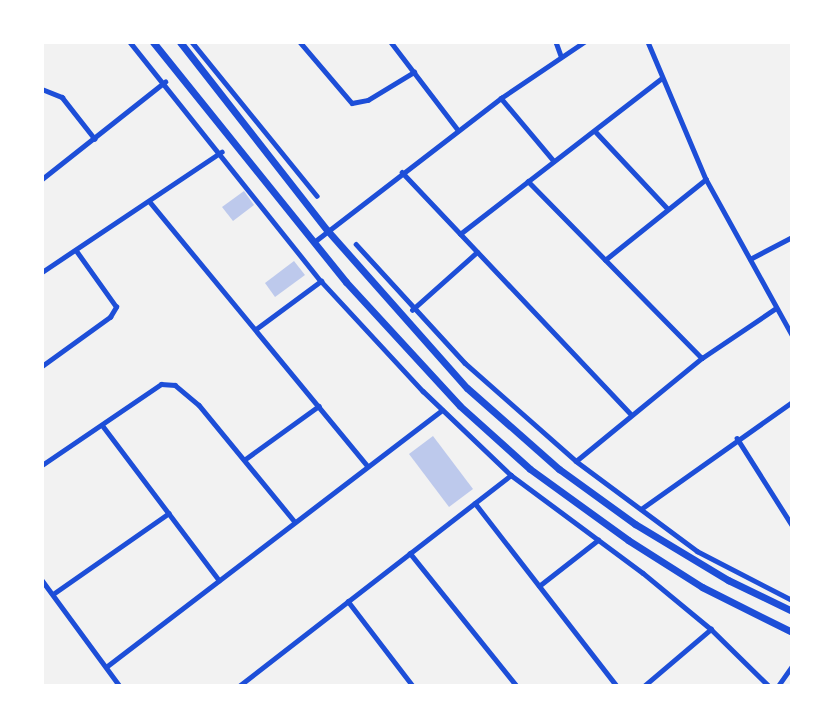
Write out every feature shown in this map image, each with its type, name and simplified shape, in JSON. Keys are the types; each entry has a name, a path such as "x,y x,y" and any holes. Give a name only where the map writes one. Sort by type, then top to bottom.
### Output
{"main road":[{"path":"153,42 313,242 460,406 530,469 628,540 702,587 792,632"},
{"path":"180,42 327,230 467,388 559,469 635,524 728,580 792,611"}],"street":[{"path":"130,42 221,152 321,281 442,410 511,475 711,629 769,686"},
{"path":"192,42 317,196"},
{"path":"300,42 352,103 368,100 414,72"},
{"path":"391,42 458,130"},
{"path":"556,42 561,56"},
{"path":"313,242 501,98 584,42"},
{"path":"648,42 706,179 792,335"},
{"path":"460,234 596,132 662,78"},
{"path":"42,179 165,82"},
{"path":"42,89 62,97 95,139"},
{"path":"501,98 554,161"},
{"path":"596,132 667,208"},
{"path":"42,272 221,152"},
{"path":"402,172 630,413"},
{"path":"605,260 706,179"},
{"path":"528,181 702,358"},
{"path":"150,202 368,467"},
{"path":"750,259 792,237"},
{"path":"356,244 412,310 519,414 576,461 697,551 792,600"},
{"path":"42,366 116,307 76,251"},
{"path":"412,310 477,252"},
{"path":"256,329 321,281"},
{"path":"576,461 630,413 702,358 776,308"},
{"path":"42,465 161,384 175,385 191,395 295,523"},
{"path":"641,509 737,438 792,402"},
{"path":"244,460 319,406"},
{"path":"106,667 442,410"},
{"path":"103,426 219,580"},
{"path":"737,438 792,526"},
{"path":"239,686 511,475"},
{"path":"475,503 617,686"},
{"path":"52,594 169,513"},
{"path":"539,586 598,540"},
{"path":"410,553 517,686"},
{"path":"42,580 120,686"},
{"path":"348,601 413,686"},
{"path":"644,686 711,629"},
{"path":"778,686 792,666"}],"building":[{"path":"244,191 254,205 233,221 222,207"},
{"path":"294,261 305,275 275,297 265,283"},
{"path":"433,436 473,489 449,507 409,454"}]}
